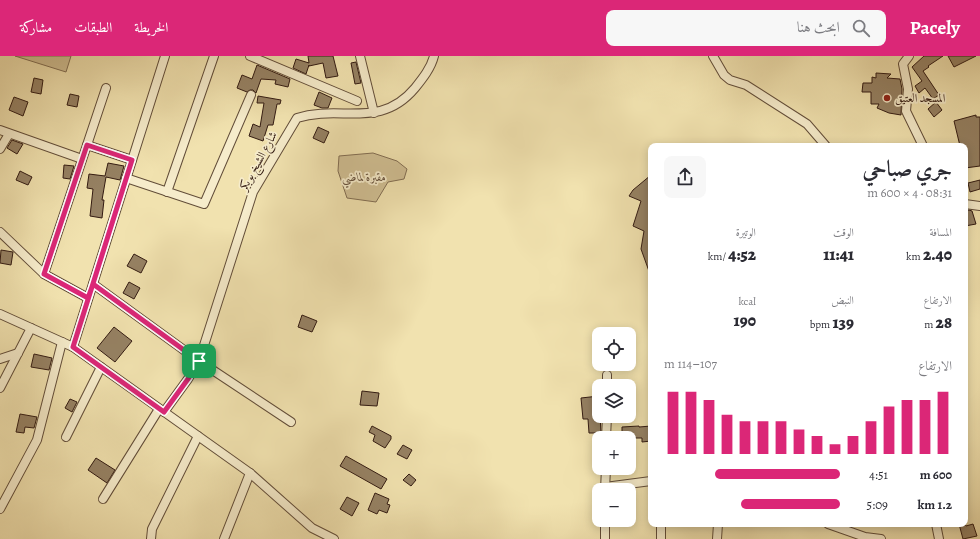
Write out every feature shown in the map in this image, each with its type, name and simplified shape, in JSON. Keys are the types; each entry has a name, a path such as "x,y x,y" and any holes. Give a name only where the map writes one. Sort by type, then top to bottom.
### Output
{"street":[{"path":"73,347 165,56"},
{"path":"167,192 214,56"},
{"path":"250,56 357,101"},
{"path":"360,56 374,113"},
{"name":"شارع الشيخ بوبكر","path":"103,499 161,410 188,379 199,361 253,192 297,118 307,115 374,113 396,105 408,96 420,82 432,65 434,56"},
{"path":"713,56 724,75 730,80 746,85 807,124 823,143"},
{"path":"909,56 903,64 908,89 906,111 922,143"},
{"path":"44,274 106,88"},
{"path":"126,178 204,204 251,95"},
{"path":"0,130 82,159"},
{"path":"0,149 9,134"},
{"path":"87,145 132,160"},
{"path":"968,204 980,206"},
{"path":"0,232 44,274 88,298"},
{"path":"93,284 199,361 291,422"},
{"path":"0,314 73,347 250,473 312,528 334,539"},
{"path":"0,388 31,328"},
{"path":"0,510 37,440 62,342"},
{"path":"0,359 18,353"},
{"path":"66,437 100,367"},
{"path":"151,539 152,529 198,436"},
{"path":"224,539 250,473"},
{"path":"636,483 648,481"},
{"path":"605,527 605,539"},
{"path":"660,539 661,527"},
{"path":"717,539 718,527"},
{"path":"837,527 865,537 881,539"},
{"path":"932,539 939,539 937,527"}],"green space":[{"path":"15,56 71,56 66,72"},
{"name":"مقبرة لماضي","path":"373,153 397,161 407,169 404,179 388,182 376,202 347,198 338,171 339,156"}],"building":[{"path":"308,56 333,56 338,76 326,78 323,63 309,65 306,74 293,68 296,59 309,63"},
{"path":"924,56 943,56 923,71 939,95 933,99 925,88 919,93 915,86 922,81 912,67"},
{"path":"948,56 976,56 954,67"},
{"path":"356,62 361,83 355,84 351,63"},
{"path":"257,65 290,79 288,87 275,84 276,80 261,79 256,93 253,90 247,92 237,88 242,75 252,79"},
{"name":"المسجد العتيق","path":"876,73 891,74 887,78 900,79 902,89 901,115 889,113 877,108 879,104 871,104 871,92 862,92 863,83 872,83 872,77 876,78"},
{"path":"34,78 43,80 41,94 31,92"},
{"path":"319,92 332,98 328,108 322,108 314,105"},
{"path":"70,94 79,96 77,107 67,105"},
{"path":"258,96 281,100 280,104 277,104 273,125 268,125 263,141 249,136 253,124 260,127 264,103 257,103"},
{"path":"14,97 28,102 23,116 9,110"},
{"path":"936,102 942,110 934,117 928,109"},
{"path":"976,115 976,117 980,117 980,166 968,168 968,143 959,143 954,121"},
{"path":"318,127 329,132 324,143 313,138"},
{"path":"12,140 23,144 17,154 7,148"},
{"path":"108,163 124,166 120,180 106,177 102,200 104,200 102,218 90,216 93,189 87,188 89,174 105,176"},
{"path":"64,165 74,166 70,179 63,178"},
{"path":"20,171 32,177 28,185 16,180"},
{"path":"648,178 648,268 641,249 644,231 633,226 641,201 629,196 633,190"},
{"path":"980,180 980,189 970,192 968,183"},
{"path":"968,210 972,211 976,224 968,225"},
{"path":"1,250 13,252 11,265 0,263"},
{"path":"134,254 147,261 141,273 127,266"},
{"path":"129,282 140,288 134,299 123,293"},
{"path":"302,315 317,321 312,332 298,327"},
{"path":"114,327 132,341 115,362 97,348"},
{"path":"34,354 52,358 49,370 31,367"},
{"path":"362,391 379,393 377,406 360,405"},
{"path":"592,397 592,423 600,423 601,431 592,431 592,433 589,433 588,419 583,419 581,398"},
{"path":"70,399 77,402 72,412 65,408"},
{"path":"20,414 37,417 34,428 25,427 24,433 16,432"},
{"path":"372,426 391,436 391,439 385,448 373,441 375,435 369,432"},
{"path":"648,426 648,441 642,442 642,438 636,438 636,431 622,431 622,427"},
{"path":"403,445 412,450 407,459 397,454"},
{"path":"346,456 387,479 381,489 340,466"},
{"path":"96,458 115,470 107,483 88,470"},
{"path":"409,474 416,480 411,486 403,480"},
{"path":"375,493 389,499 387,504 390,505 387,513 379,510 377,514 368,510"},
{"path":"347,497 359,503 352,516 340,509"},
{"path":"973,524 977,536 963,539 960,527 968,527 968,525"}],"place":[{"name":"المسجد العتيق","path":"887,98"}],"route":[{"path":"199,361 93,284 88,298 44,274 87,145 132,160 88,298 73,347 164,412 199,361"}]}
